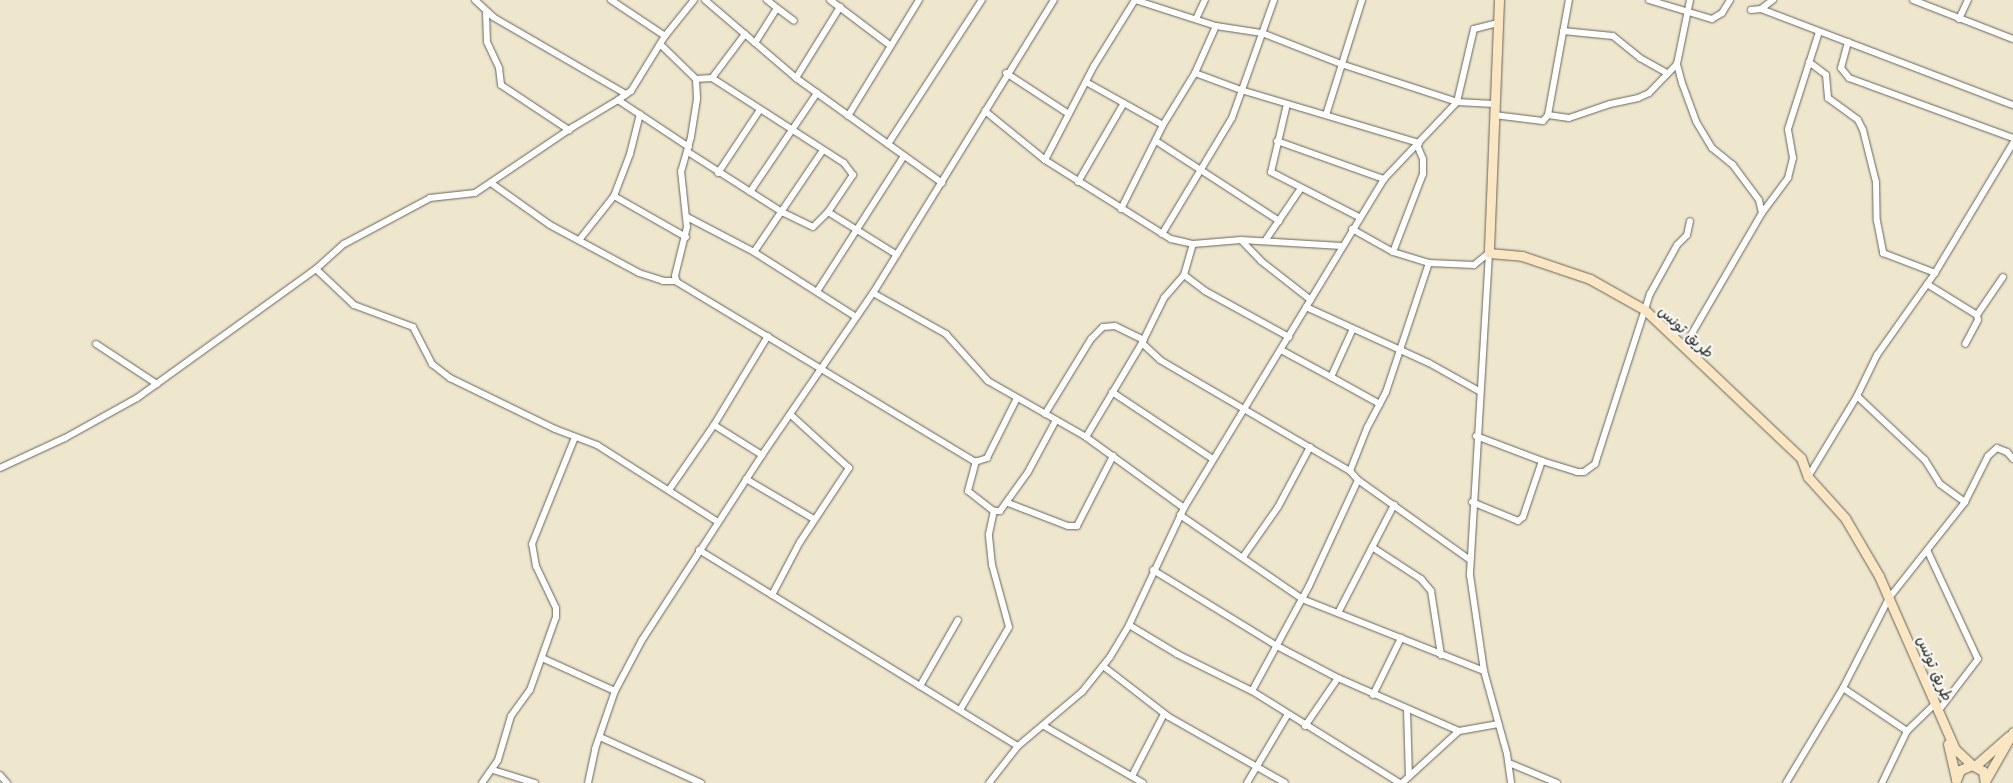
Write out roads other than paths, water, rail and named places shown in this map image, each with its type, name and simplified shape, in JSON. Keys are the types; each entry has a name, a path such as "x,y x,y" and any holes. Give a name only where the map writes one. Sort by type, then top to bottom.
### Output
{"main road":[{"path":"1488,253 1499,0"},
{"name":"طريق تونس","path":"1488,253 1522,256 1590,279 1645,310 1801,458 1808,477 1845,518 1889,598 1939,710 1954,749 1973,766 1983,771 1985,782"},
{"name":"طريق تونس","path":"1939,710 1956,781"},
{"path":"1973,766 2013,732"},
{"path":"1985,782 2013,732"},
{"name":"طريق تونس","path":"1956,781 1963,768 1973,766"}],"street":[{"path":"475,0 486,13 626,94"},
{"path":"611,0 665,36"},
{"path":"0,468 65,438 157,384 316,269 344,244 419,203 441,195 467,196 491,183 569,130 618,100 626,94 665,36 694,0"},
{"path":"705,0 796,78 942,183"},
{"path":"767,0 794,21"},
{"path":"830,0 891,46"},
{"path":"848,116 919,0"},
{"path":"888,144 982,0"},
{"path":"588,783 615,691 642,640 762,454 791,415 873,293 942,183 1006,73 1054,0"},
{"path":"1045,160 1086,82 1135,0 1216,26 1262,33 1341,64 1457,102 1494,104"},
{"path":"1196,19 1205,0"},
{"path":"1162,234 1225,132 1274,0"},
{"path":"1326,115 1362,0"},
{"path":"1494,115 1543,121 1548,115 1563,31 1566,0"},
{"path":"1649,0 1688,13 1717,17 1730,0"},
{"path":"1690,0 1677,64 1696,121 1712,148 1733,165 1759,200 1762,213"},
{"path":"1761,9 1773,0"},
{"path":"1913,0 2013,39"},
{"path":"1959,19 1968,0"},
{"path":"796,78 840,7"},
{"path":"755,43 777,8"},
{"path":"1752,10 1761,9 2013,105"},
{"path":"486,13 487,42 499,68 501,84 569,130"},
{"path":"989,783 1018,746 1082,692 1103,666 1129,625 1180,515 1289,337 1352,229 1384,179 1457,102 1474,29 1498,23"},
{"path":"1121,209 1163,125 1195,73 1216,26"},
{"path":"1563,31 1613,36 1640,58 1667,73"},
{"path":"1684,347 1762,213 1788,178 1793,158 1788,129 1819,32"},
{"path":"712,78 745,34"},
{"path":"1848,42 1841,68 1849,78 2013,138"},
{"path":"660,44 696,79 697,99 680,182 687,217 686,237 676,281"},
{"path":"1809,62 1826,74 1828,98 1858,120 1863,130 1876,182 1877,221 1884,253 1935,273"},
{"path":"1548,115 1569,118 1610,104 1638,98 1650,93 1677,64"},
{"path":"1006,73 1069,114"},
{"path":"1195,73 1241,90 1418,144"},
{"path":"618,100 640,114 718,173 782,212 813,227 828,212 853,175 844,163 791,131 712,78 696,79"},
{"path":"1086,82 1163,125"},
{"path":"750,192 817,93"},
{"path":"1078,182 1124,103"},
{"path":"1287,104 1271,172 1360,217"},
{"path":"718,173 759,110"},
{"path":"985,111 1045,160 1162,234 1192,244 1240,240 1342,246"},
{"path":"580,239 614,196 630,154 640,114"},
{"path":"1156,141 1279,221"},
{"path":"1277,141 1384,179"},
{"path":"1808,477 1857,396 1877,355 1935,273 2013,143"},
{"path":"1393,252 1423,174 1423,159 1418,144"},
{"path":"754,252 823,150"},
{"path":"818,290 904,156"},
{"path":"491,183 538,218 580,239 639,273 663,281 676,281 822,368 946,447 976,461 987,458 1017,398"},
{"path":"1265,241 1301,188"},
{"path":"614,196 686,237"},
{"path":"828,212 897,255"},
{"path":"687,217 754,252 818,290 856,317"},
{"path":"1476,436 1577,472 1584,472 1595,464 1645,310 1658,276 1687,235 1690,221"},
{"path":"1352,229 1393,252 1429,263 1474,265 1488,253"},
{"path":"1240,240 1262,261 1310,300"},
{"path":"1086,437 1143,342 1164,298 1184,275 1192,244"},
{"path":"1488,253 1470,560 1484,671 1509,763 1511,783"},
{"path":"1350,471 1380,404 1429,263"},
{"path":"316,269 354,304 413,326 418,332 426,356 437,370 473,390 575,437 597,445 718,522"},
{"path":"1184,275 1205,291 1289,337"},
{"path":"1965,344 1978,320 1977,315 2003,277"},
{"path":"1926,284 1977,315"},
{"path":"873,293 946,334 988,380 1086,437 1184,508"},
{"path":"1306,307 1398,350 1479,391"},
{"path":"1044,414 1091,339 1103,327 1115,326 1143,342 1160,360 1246,408 1350,471 1358,480 1470,560"},
{"path":"1331,377 1352,330"},
{"path":"669,490 714,425 768,336"},
{"path":"96,344 157,384"},
{"path":"1281,350 1380,404"},
{"path":"1112,392 1213,459"},
{"path":"1857,396 1925,460 1940,484 1965,502"},
{"path":"772,595 814,520 849,468 791,415"},
{"path":"976,461 968,491 994,511 1001,510 1008,503 1056,420"},
{"path":"714,425 762,454"},
{"path":"482,783 493,770 511,716 526,698 557,612 541,581 532,544 575,437"},
{"path":"1243,557 1282,500 1310,447"},
{"path":"1786,783 1843,688 1889,598 1928,552 1965,502 1988,456 1997,448 2007,452 2013,459"},
{"path":"1008,503 1068,526 1077,526 1113,456"},
{"path":"1472,502 1514,521 1521,520 1542,461"},
{"path":"746,479 814,520"},
{"path":"1252,692 1302,599 1358,480"},
{"path":"1338,613 1394,505"},
{"path":"960,710 1009,627 992,565 989,534 994,511"},
{"path":"1180,515 1302,599 1441,656 1484,671"},
{"path":"1372,547 1421,579 1430,588 1441,656"},
{"path":"699,550 1018,746"},
{"path":"1882,783 1907,731 1939,710 1978,659 1928,552"},
{"path":"1153,570 1277,646 1373,695 1459,730 1498,724"},
{"path":"920,686 958,620"},
{"path":"1129,625 1177,654 1252,692 1401,783 1459,730"},
{"path":"1373,695 1401,638"},
{"path":"542,658 615,691"},
{"path":"1103,666 1164,714 1258,765 1285,783"},
{"path":"1305,726 1338,678"},
{"path":"1843,688 1907,731"},
{"path":"1407,710 1409,776"},
{"path":"1132,776 1164,714"},
{"path":"1248,783 1288,714"},
{"path":"1044,726 1143,783"},
{"path":"600,737 701,783"},
{"path":"1509,763 1557,783"},
{"path":"493,770 535,783"},
{"path":"0,775 7,783"}]}
